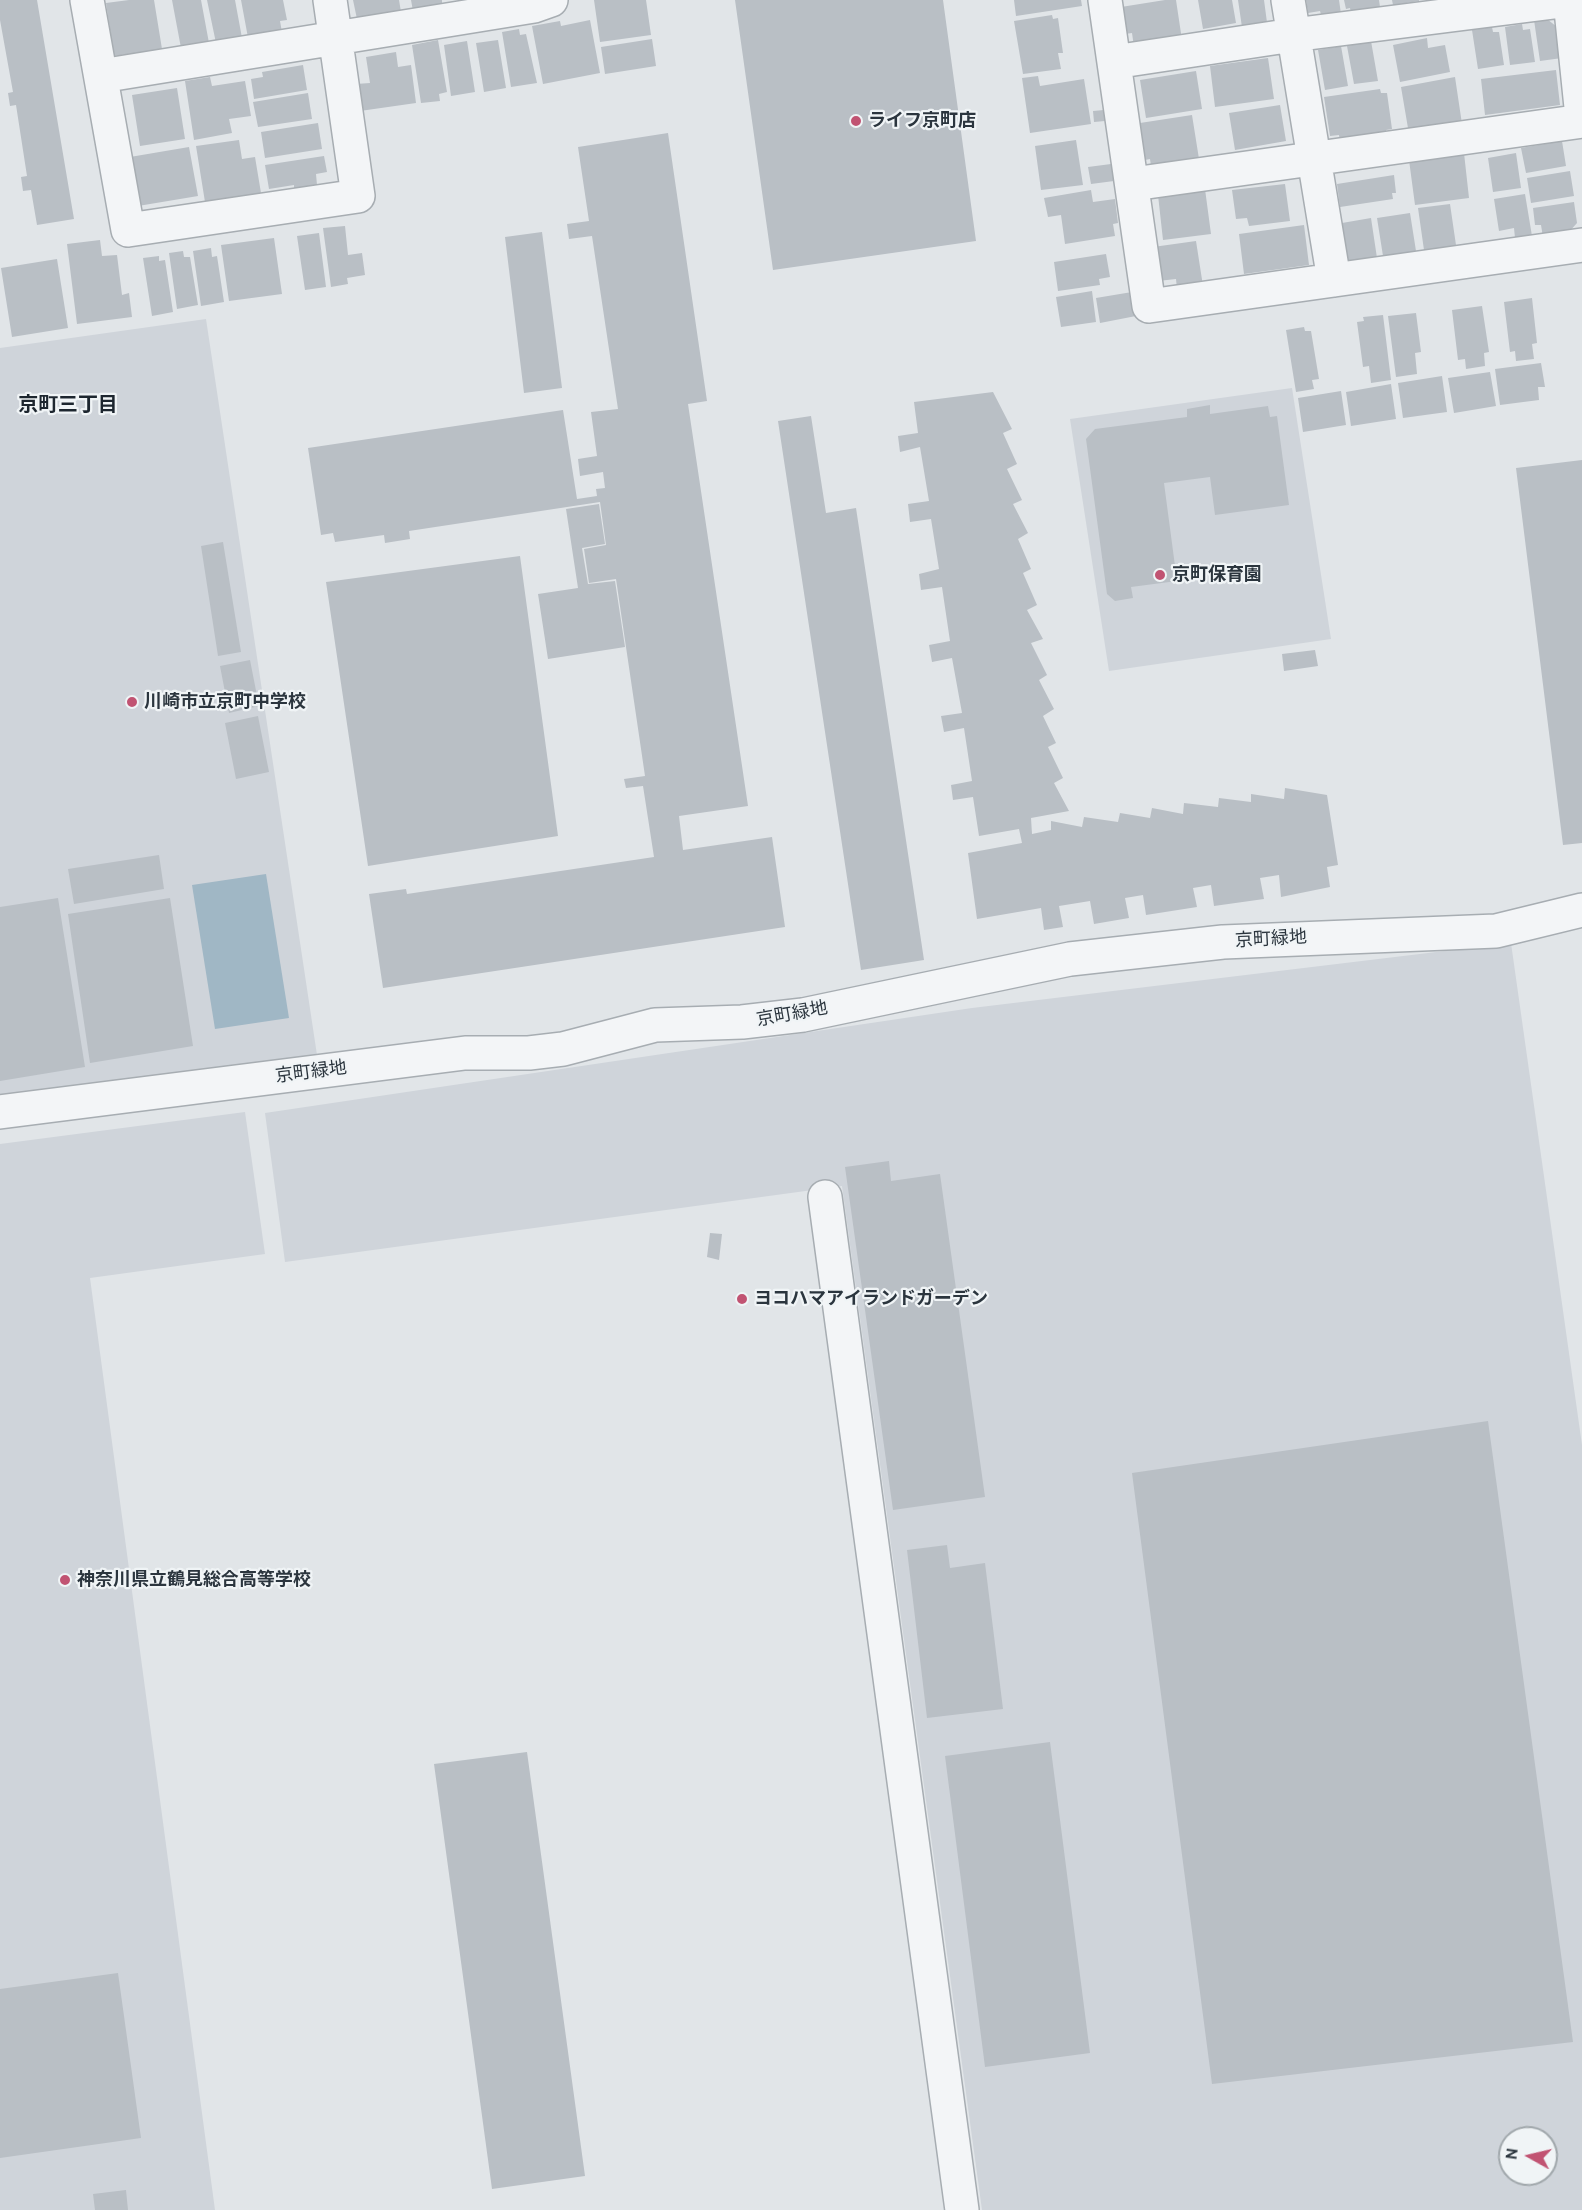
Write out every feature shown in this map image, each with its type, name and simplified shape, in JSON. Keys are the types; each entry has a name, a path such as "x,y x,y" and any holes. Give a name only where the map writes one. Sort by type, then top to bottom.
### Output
{"street":[{"path":"87,0 128,230 358,196 330,0"},
{"path":"101,76 534,6 551,0"},
{"path":"1105,0 1149,306 1582,245"},
{"path":"1288,0 1334,280"},
{"path":"1114,62 1293,35 1570,0 1582,117"},
{"path":"1133,184 1582,121"},
{"name":"京町緑地","path":"0,1112 465,1053 529,1053 563,1049 655,1025 782,1018 1070,958 1234,941 1496,931 1582,910"},
{"path":"825,1197 962,2210"}],"shaded area":[{"name":"川崎市立京町中学校","path":"206,319 317,1055 0,1097 0,348"},
{"path":"1292,388 1331,639 1109,671 1070,419"},
{"path":"1511,943 1582,1445 1582,2210 982,2210 842,1186 285,1262 265,1113 972,1008"},
{"name":"神奈川県立鶴見総合高等学校","path":"245,1112 265,1254 90,1278 215,2210 0,2210 0,1144"}],"water":[{"path":"266,874 289,1018 215,1029 192,885"}],"building":[{"path":"0,0 37,0 74,219 37,225 31,190 23,191 21,177 27,176 16,105 10,106 8,93 13,92 0,20"},
{"path":"154,0 162,49 114,56 106,3"},
{"path":"172,0 201,0 209,43 181,48"},
{"path":"207,0 235,0 242,38 216,43"},
{"path":"241,0 283,0 287,20 280,21 283,38 249,43"},
{"path":"353,0 399,0 401,12 357,19"},
{"path":"411,0 442,0 442,6 413,11"},
{"path":"594,0 646,0 651,35 600,42"},
{"name":"ライフ京町店","path":"735,0 943,0 976,241 773,270"},
{"path":"1014,0 1081,0 1082,6 1016,16"},
{"path":"1176,0 1182,40 1134,47 1132,33 1125,34 1121,7"},
{"path":"1198,0 1232,0 1236,23 1203,29"},
{"path":"1238,0 1264,0 1268,30 1243,34"},
{"path":"1306,0 1339,0 1341,14 1322,18 1320,11 1308,13"},
{"path":"1344,0 1379,0 1380,7 1351,13 1350,8 1346,9"},
{"path":"1392,0 1419,0 1419,1 1393,5"},
{"path":"1052,15 1053,19 1058,18 1063,53 1058,53 1061,69 1023,74 1014,21"},
{"path":"1547,19 1557,27 1562,58 1540,61 1534,20"},
{"path":"590,20 600,73 543,84 532,26 560,21 561,26"},
{"path":"1522,24 1523,30 1530,29 1535,62 1510,65 1505,27"},
{"path":"1492,27 1493,32 1499,32 1504,65 1478,69 1472,30"},
{"path":"519,29 520,35 526,34 537,83 511,87 502,32"},
{"path":"1427,38 1428,48 1445,45 1450,72 1400,82 1393,45"},
{"path":"652,39 656,66 605,74 601,47"},
{"path":"438,40 447,92 439,94 440,101 421,103 412,45"},
{"path":"498,40 506,88 484,92 476,43"},
{"path":"467,41 475,92 451,96 444,45"},
{"path":"1371,41 1378,81 1354,84 1347,46"},
{"path":"1341,46 1348,86 1325,90 1318,50"},
{"path":"396,52 398,67 411,65 416,103 360,111 356,84 370,83 366,57"},
{"path":"1268,58 1274,99 1215,107 1210,66"},
{"path":"303,65 307,90 254,99 251,79 263,77 262,72"},
{"path":"1556,70 1560,105 1485,115 1481,79"},
{"path":"1196,71 1202,109 1146,118 1140,80"},
{"path":"1038,76 1040,86 1084,79 1091,124 1030,133 1022,78"},
{"path":"210,77 212,86 245,81 251,116 229,119 232,133 194,140 185,81"},
{"path":"1455,77 1462,124 1409,134 1401,87"},
{"path":"177,88 185,139 140,146 132,95"},
{"path":"1380,89 1381,93 1387,93 1392,129 1386,130 1387,134 1340,142 1339,135 1330,136 1324,97"},
{"path":"308,93 312,119 258,127 253,102"},
{"path":"1280,105 1286,141 1235,150 1229,113"},
{"path":"1104,110 1105,121 1094,122 1093,111"},
{"path":"1192,115 1199,159 1151,166 1150,159 1145,160 1140,123"},
{"path":"318,123 322,149 265,158 261,132"},
{"path":"668,133 707,401 688,404 748,806 679,816 683,850 772,837 785,927 383,988 369,894 406,889 407,894 654,857 643,786 626,788 624,779 645,776 616,579 589,583 584,549 606,545 600,502 409,531 410,539 385,543 384,535 335,542 333,533 321,535 308,448 563,410 577,499 597,496 596,489 605,488 603,472 580,476 578,459 597,456 591,412 618,409 592,236 569,239 567,224 589,221 578,147"},
{"path":"239,140 242,159 255,157 261,193 205,202 196,146"},
{"path":"1076,140 1083,185 1041,190 1035,146"},
{"path":"1562,141 1566,166 1526,173 1521,148"},
{"path":"189,147 198,196 138,206 130,157"},
{"path":"1464,153 1469,198 1415,205 1409,160"},
{"path":"1516,153 1521,188 1493,192 1488,158"},
{"path":"324,156 327,172 316,174 317,185 294,189 294,185 269,189 265,165"},
{"path":"1111,164 1114,181 1091,184 1088,167"},
{"path":"1570,171 1574,196 1531,203 1527,178"},
{"path":"1394,175 1396,193 1392,193 1393,199 1340,207 1337,184"},
{"path":"1285,184 1290,221 1249,226 1247,218 1236,219 1232,190"},
{"path":"1205,189 1211,234 1163,240 1158,195"},
{"path":"1091,190 1093,202 1115,199 1118,223 1113,224 1115,236 1065,244 1061,215 1048,217 1044,198"},
{"path":"1525,194 1532,236 1515,238 1514,228 1499,231 1494,199"},
{"path":"1574,202 1577,223 1569,232 1543,237 1541,225 1535,225 1533,208"},
{"path":"1450,204 1457,252 1425,257 1418,208"},
{"path":"1410,213 1416,251 1383,256 1377,218"},
{"path":"1371,218 1377,258 1348,263 1342,223"},
{"path":"1304,225 1309,265 1244,274 1239,234"},
{"path":"345,226 348,255 362,253 365,275 347,278 348,284 331,287 323,228"},
{"path":"542,232 562,388 524,393 505,237"},
{"path":"319,233 326,287 305,290 297,236"},
{"path":"274,238 282,294 229,301 221,245"},
{"path":"100,240 102,256 117,255 122,295 129,293 132,317 77,324 67,244"},
{"path":"1196,241 1203,286 1177,289 1176,279 1158,281 1153,247"},
{"path":"211,248 212,257 217,256 224,302 201,306 193,251"},
{"path":"183,251 184,257 190,257 198,305 177,309 169,253"},
{"path":"1106,254 1110,277 1099,279 1100,285 1058,291 1054,262"},
{"path":"159,256 159,261 165,260 173,312 152,316 143,258"},
{"path":"57,259 68,328 12,337 1,268"},
{"path":"1092,291 1096,322 1061,327 1056,297"},
{"path":"1132,292 1136,316 1100,323 1096,298"},
{"path":"1532,298 1537,343 1532,344 1534,359 1516,361 1515,351 1510,352 1504,302"},
{"path":"1482,306 1489,352 1484,353 1485,366 1466,369 1465,359 1458,360 1452,310"},
{"path":"1416,313 1421,352 1415,353 1417,374 1396,377 1388,316"},
{"path":"1383,315 1391,380 1371,383 1369,366 1363,367 1357,322 1364,321 1363,317"},
{"path":"1304,327 1305,331 1311,331 1319,379 1312,380 1314,389 1296,392 1286,330"},
{"path":"1541,363 1545,387 1538,387 1539,400 1500,405 1495,369"},
{"path":"1490,372 1496,406 1454,413 1448,378"},
{"path":"1442,376 1447,412 1403,418 1398,383"},
{"path":"1391,384 1396,419 1351,426 1346,392"},
{"path":"1341,391 1346,425 1303,432 1298,398"},
{"path":"993,392 1012,429 1003,433 1017,464 1007,469 1022,500 1013,504 1028,533 1018,539 1031,569 1023,573 1037,605 1027,610 1043,639 1031,643 1047,675 1039,680 1054,709 1043,716 1056,743 1048,747 1063,778 1054,783 1069,811 1031,818 1032,834 1051,830 1051,821 1082,827 1084,817 1118,822 1120,813 1150,818 1152,808 1183,814 1184,803 1218,807 1219,798 1251,802 1251,794 1284,799 1285,788 1327,795 1338,865 1327,867 1330,887 1281,897 1279,875 1260,878 1264,899 1214,906 1211,885 1193,888 1197,907 1146,915 1143,895 1125,898 1129,918 1094,924 1090,901 1059,906 1063,927 1044,930 1041,908 977,919 968,853 1022,843 1019,829 979,836 973,797 953,800 951,785 972,781 964,728 944,732 941,716 962,713 952,658 932,662 929,645 950,641 942,587 921,590 919,574 939,569 931,519 910,522 908,504 929,501 920,447 900,452 898,436 918,433 914,402"},
{"path":"1210,405 1210,414 1268,406 1270,417 1277,416 1289,505 1215,515 1210,477 1164,483 1177,581 1131,587 1133,598 1115,601 1107,594 1086,439 1095,429 1187,417 1187,409"},
{"path":"811,416 826,513 856,508 924,960 861,970 778,421"},
{"path":"1582,460 1582,843 1563,845 1516,468"},
{"path":"599,504 605,544 582,548 588,584 615,581 625,647 548,659 538,594 578,588 566,509"},
{"path":"223,542 241,652 218,656 201,546"},
{"path":"520,556 558,836 368,866 326,582"},
{"path":"1315,650 1318,666 1284,671 1282,654"},
{"path":"250,660 259,706 229,713 220,666"},
{"path":"258,716 269,772 236,779 225,723"},
{"path":"159,855 164,889 74,904 68,869"},
{"path":"58,898 85,1067 0,1081 0,907"},
{"path":"170,898 193,1046 90,1063 68,914"},
{"path":"889,1161 891,1181 940,1174 985,1497 893,1510 845,1167"},
{"path":"710,1233 722,1234 719,1260 707,1257"},
{"path":"1488,1421 1573,2042 1212,2084 1132,1473"},
{"path":"947,1545 950,1568 985,1563 1003,1709 927,1718 907,1550"},
{"path":"1050,1742 1090,2053 985,2067 945,1756"},
{"path":"527,1752 585,2176 492,2189 434,1764"},
{"path":"118,1973 141,2138 0,2158 0,1989"},
{"path":"126,2190 128,2210 95,2210 93,2194"}],"place":[{"name":"ライフ京町店","path":"856,121"},
{"name":"京町保育園","path":"1160,575"},
{"name":"川崎市立京町中学校","path":"132,702"},
{"name":"ヨコハマアイランドガーデン","path":"742,1299"},
{"name":"神奈川県立鶴見総合高等学校","path":"65,1580"}],"district":[{"name":"京町三丁目","path":"68,405"}]}
